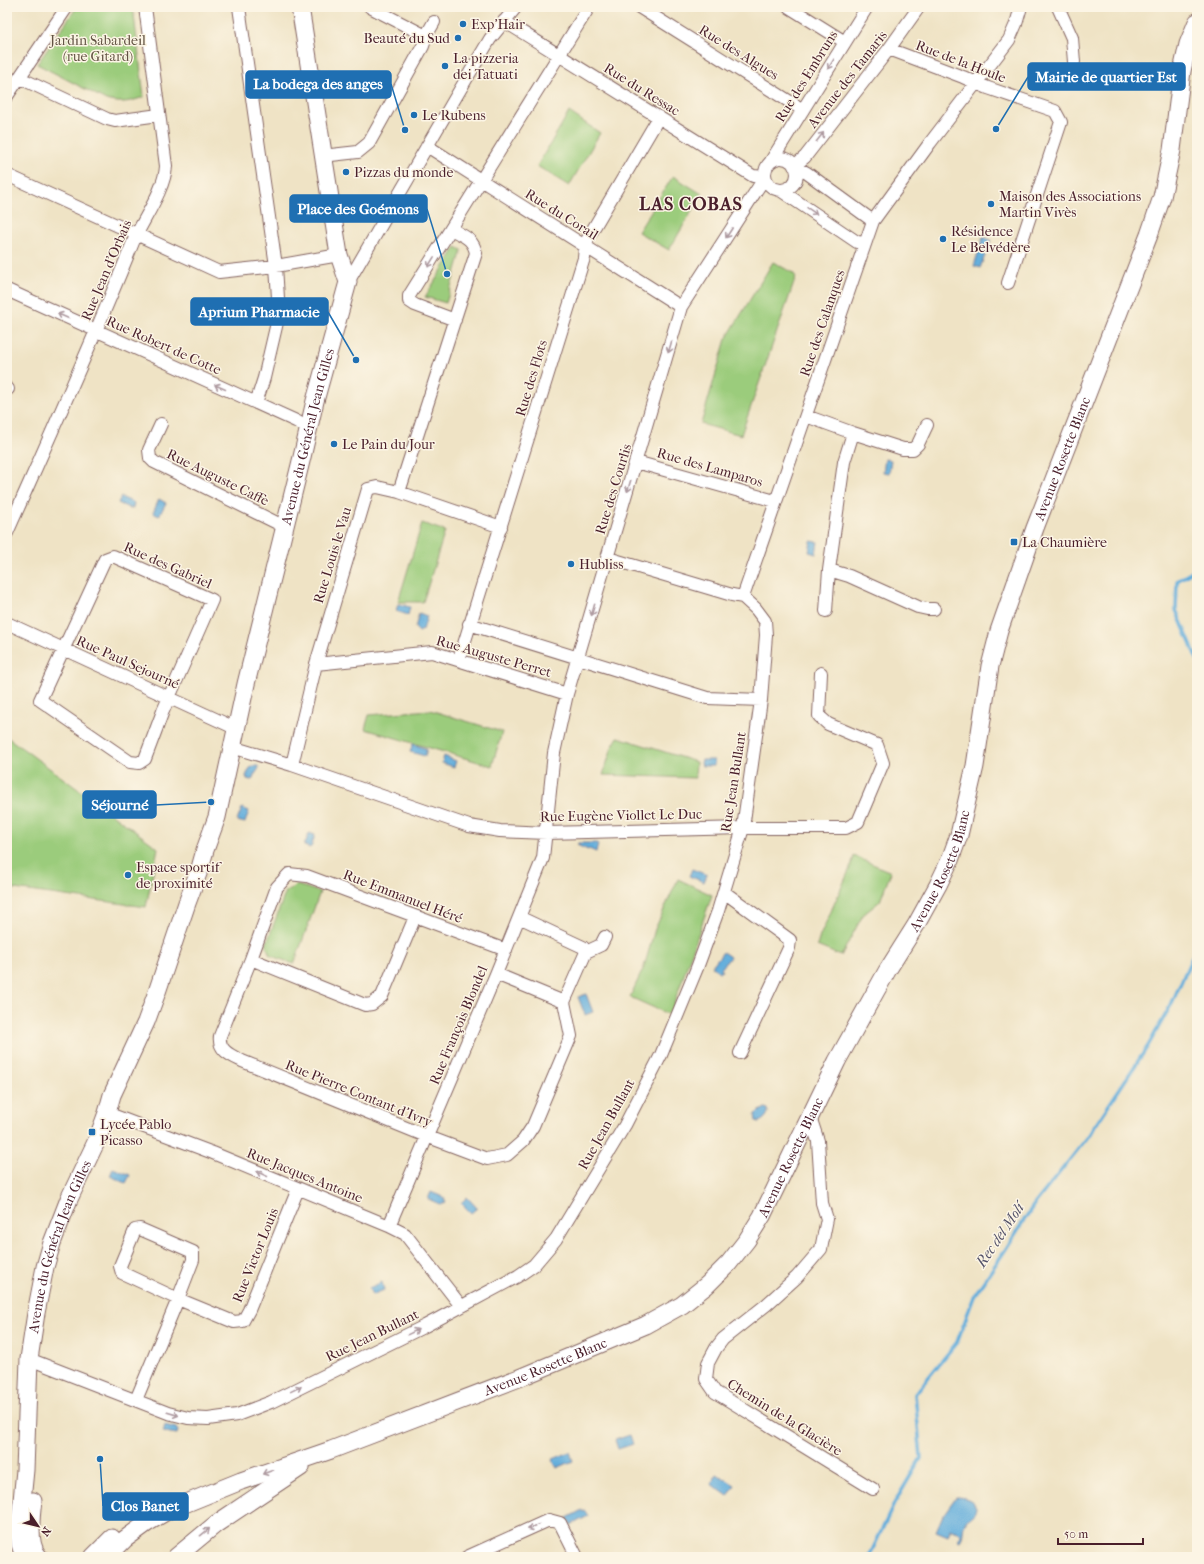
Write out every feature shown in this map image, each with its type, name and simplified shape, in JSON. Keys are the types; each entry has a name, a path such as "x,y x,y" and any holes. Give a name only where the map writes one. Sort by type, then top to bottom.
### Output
{"main road":[{"path":"300,7 322,156 339,255 348,282"},
{"name":"Avenue Rosette Blanc","path":"107,1557 125,1539 167,1511 241,1481 331,1450 519,1378 646,1325 682,1304 707,1285 729,1263 747,1240 762,1216 837,1060 938,885 959,835 975,766 990,666 1000,631 1035,528 1149,235 1162,197 1172,150 1182,71 1188,44 1197,22"},
{"name":"Avenue du Général Jean Gilles","path":"24,1557 20,1544 20,1531 14,1496 25,1470 34,1361 36,1313 45,1267 52,1243 69,1199 97,1140 113,1115 112,1095 146,1022 217,817 246,684 308,428 348,282"},
{"name":"Avenue du Général Jean Gilles","path":"34,1361 35,1471 32,1511 32,1541 39,1557"},
{"name":"Avenue Rosette Blanc","path":"176,1557 216,1524 297,1469 331,1450"},
{"path":"14,1496 29,1497 32,1511"},
{"name":"Avenue Rosette Blanc","path":"93,1557 120,1531 149,1514 167,1511"}],"street":[{"path":"7,96 67,7"},
{"name":"Rue Jean d'Orbais","path":"7,533 97,331 137,234 166,177 166,166 145,7"},
{"path":"239,7 276,266 279,314 264,378 256,403"},
{"path":"370,7 426,36"},
{"path":"348,282 490,39 516,7"},
{"path":"455,320 415,305 409,301 409,296 589,7"},
{"name":"Rue des Algues","path":"639,7 803,110"},
{"path":"789,7 845,42"},
{"name":"Rue des Embruns","path":"771,161 867,7"},
{"name":"Avenue des Tamaris","path":"794,166 805,157 889,49 919,7"},
{"name":"Rue des Calanques","path":"743,597 873,221 1009,40 1021,7"},
{"path":"1058,7 1072,38 1074,62"},
{"name":"Rue du Ressac","path":"504,21 753,176 765,177"},
{"path":"322,156 358,152 369,142 423,46 426,36 434,22"},
{"name":"Rue de la Houle","path":"889,49 963,77 976,84 1055,112 1061,122 1008,283"},
{"path":"20,78 107,119 115,121 159,115"},
{"name":"Rue des Flots","path":"459,660 584,258 585,246 589,236 659,117"},
{"name":"Rue du Corail","path":"427,146 681,307"},
{"path":"865,243 857,242 780,190 770,186 765,177 766,168 771,161 781,158 786,159 873,221"},
{"path":"780,190 793,184 796,175 794,166"},
{"path":"7,174 219,272 276,266 339,255"},
{"name":"Rue des Courlis","path":"546,833 554,753 567,694 681,307 765,177"},
{"path":"399,492 476,253 474,244 468,238 452,229"},
{"name":"Rue Robert de Cotte","path":"7,290 296,421 308,428"},
{"path":"806,416 904,449 913,449 918,444 927,425"},
{"name":"Rue Auguste Caffe","path":"161,424 149,450 150,458 154,462 285,527"},
{"path":"826,610 829,570 844,462 854,433"},
{"name":"Rue des Lamparos","path":"636,462 775,501"},
{"name":"Rue Louis le Vau","path":"292,765 316,664 368,489 377,487 399,492 501,527"},
{"name":"Rue des Gabriel","path":"64,649 105,559 113,556 212,600 169,697"},
{"path":"608,558 743,597"},
{"path":"829,570 849,576 918,607 934,609"},
{"name":"Rue Jean Bullant","path":"34,1361 168,1413 188,1418 208,1419 237,1415 271,1402 425,1326 461,1306 481,1297 534,1265 556,1239 624,1126 661,1054 697,968 724,892 743,828 761,700 766,635 765,621 756,609 743,597"},
{"name":"Rue Paul Sejourné","path":"7,623 237,729"},
{"name":"Rue Auguste Perret","path":"469,624 579,657 706,698 761,700"},
{"path":"64,649 40,700 130,762 139,763 145,759 169,697"},
{"name":"Rue Auguste Perret","path":"316,664 432,652 567,694"},
{"name":"Rue Eugène Viollet Le Duc","path":"232,747 292,765 469,826 500,831 546,833 743,828 846,828 858,822 883,763 877,745 828,724 819,716 821,700 821,673"},
{"name":"Rue François Blondel","path":"389,1226 520,917 543,858 546,833"},
{"name":"Rue Emmanuel Héré","path":"289,874 307,876 506,950"},
{"name":"Rue Pierre Contant d'Ivry","path":"289,874 277,887 251,959 220,1036 219,1042 225,1053 426,1136 487,1159 507,1155 523,1141 533,1126 571,1036 564,1002"},
{"path":"724,892 790,940 789,948 740,1053"},
{"path":"251,959 365,1005 372,1004 382,996 415,917"},
{"path":"520,917 583,947 586,952"},
{"path":"496,974 564,1002 586,952 601,945 605,937"},
{"name":"Rue Jacques Antoine","path":"113,1115 213,1153 406,1234 461,1306"},
{"name":"Chemin de la Glacière","path":"810,1117 818,1141 822,1203 827,1219 821,1249 797,1277 766,1306 723,1339 708,1363 706,1379 715,1392 873,1489"},
{"name":"Rue Victor Louis","path":"178,1299 234,1322 243,1321 249,1310 298,1189"},
{"path":"136,1400 178,1299 193,1260 192,1252 140,1229 135,1230 120,1266 122,1272 178,1299"},
{"path":"466,1557 549,1520 560,1522 577,1557"}],"green space":[{"name":"Jardin Sabardeil (rue Gitard)","path":"77,7 133,7 144,97 125,102 106,100 37,64"},
{"path":"569,112 600,133 569,186 537,166"},
{"path":"673,176 702,194 669,250 638,232"},
{"path":"456,247 462,250 446,303 425,297"},
{"path":"773,262 793,273 796,277 741,435 701,424 726,339"},
{"path":"422,523 445,531 423,602 398,602"},
{"path":"430,710 502,732 492,766 365,729 369,715"},
{"path":"7,737 158,848 146,907 7,888"},
{"path":"618,737 696,762 695,778 603,775 612,747"},
{"path":"854,856 891,872 880,901 863,915 841,956 817,946"},
{"path":"678,879 712,895 670,1015 630,997 644,967 655,929"},
{"path":"297,885 320,892 294,964 270,955 266,945 286,891"}],"water":[{"path":"983,237 991,240 988,247 982,245 980,251 986,253 980,268 974,266"},
{"path":"885,459 891,460 889,473 883,472"},
{"path":"121,497 134,503 133,508 131,509 118,503"},
{"path":"159,499 166,503 159,516 153,513"},
{"path":"811,541 818,542 816,554 809,552"},
{"path":"398,604 410,607 408,615 396,611"},
{"path":"419,613 427,616 423,630 419,632 415,628"},
{"path":"413,744 427,749 425,756 410,752"},
{"path":"444,756 456,761 454,767 442,763"},
{"path":"702,760 714,760 714,766 702,766"},
{"path":"258,766 259,768 253,779 247,779 246,776 250,768"},
{"path":"242,808 249,811 245,823 237,821"},
{"path":"309,833 315,835 311,848 304,846"},
{"path":"578,843 597,843 598,845 596,852 577,845"},
{"path":"692,869 707,875 704,882 689,876"},
{"path":"723,952 730,957 721,969 722,971 719,972 712,966"},
{"path":"586,994 593,1012 585,1015 578,997"},
{"path":"765,1108 768,1109 766,1117 759,1122 756,1121 755,1114"},
{"path":"113,1168 130,1175 126,1183 110,1176"},
{"path":"431,1192 445,1198 445,1204 443,1203 442,1205 428,1199"},
{"path":"467,1197 477,1208 471,1213 461,1203"},
{"path":"382,1282 384,1290 372,1295 369,1288"},
{"path":"165,1425 176,1428 178,1431 177,1434 163,1432"},
{"path":"630,1435 633,1444 618,1449 615,1440"},
{"path":"570,1452 573,1461 557,1468 553,1459"},
{"path":"717,1474 735,1485 728,1496 711,1484"},
{"path":"956,1497 968,1499 975,1504 976,1507 974,1514 965,1523 960,1541 958,1540 961,1534 951,1529 948,1536 936,1531 943,1515"},
{"path":"582,1510 583,1512 585,1511 588,1516 571,1525 567,1518"}],"waterway":[{"name":"Rec del Molí","path":"1197,569 1177,581 1176,610 1197,659"},
{"name":"Rec del Molí","path":"869,1557 895,1502 921,1458 915,1394 957,1342 975,1294 1033,1206 1087,1138 1148,1046 1171,1005 1194,953 1197,939"}],"place":[{"name":"Exp'Hair","path":"463,24"},
{"name":"Beauté du Sud","path":"458,38"},
{"name":"La pizzeria dei Tatuati","path":"445,66"},
{"name":"Le Rubens","path":"414,115"},
{"name":"Mairie de quartier Est","path":"996,129"},
{"name":"La bodega des anges","path":"405,130"},
{"name":"Pizzas du monde","path":"346,172"},
{"name":"Maison des Associations Martin Vivès","path":"991,204"},
{"name":"Résidence Le Belvédère","path":"943,239"},
{"name":"Place des Goémons","path":"447,274"},
{"name":"Aprium Pharmacie","path":"356,360"},
{"name":"Le Pain du Jour","path":"334,444"},
{"name":"La Chaumière","path":"1014,542"},
{"name":"Hubliss","path":"571,564"},
{"name":"Séjourné","path":"211,802"},
{"name":"Espace sportif de proximité","path":"128,875"},
{"name":"Lycée Pablo Picasso","path":"92,1132"},
{"name":"Clos Banet","path":"100,1459"}],"district":[{"name":"LAS COBAS","path":"691,204"}]}
